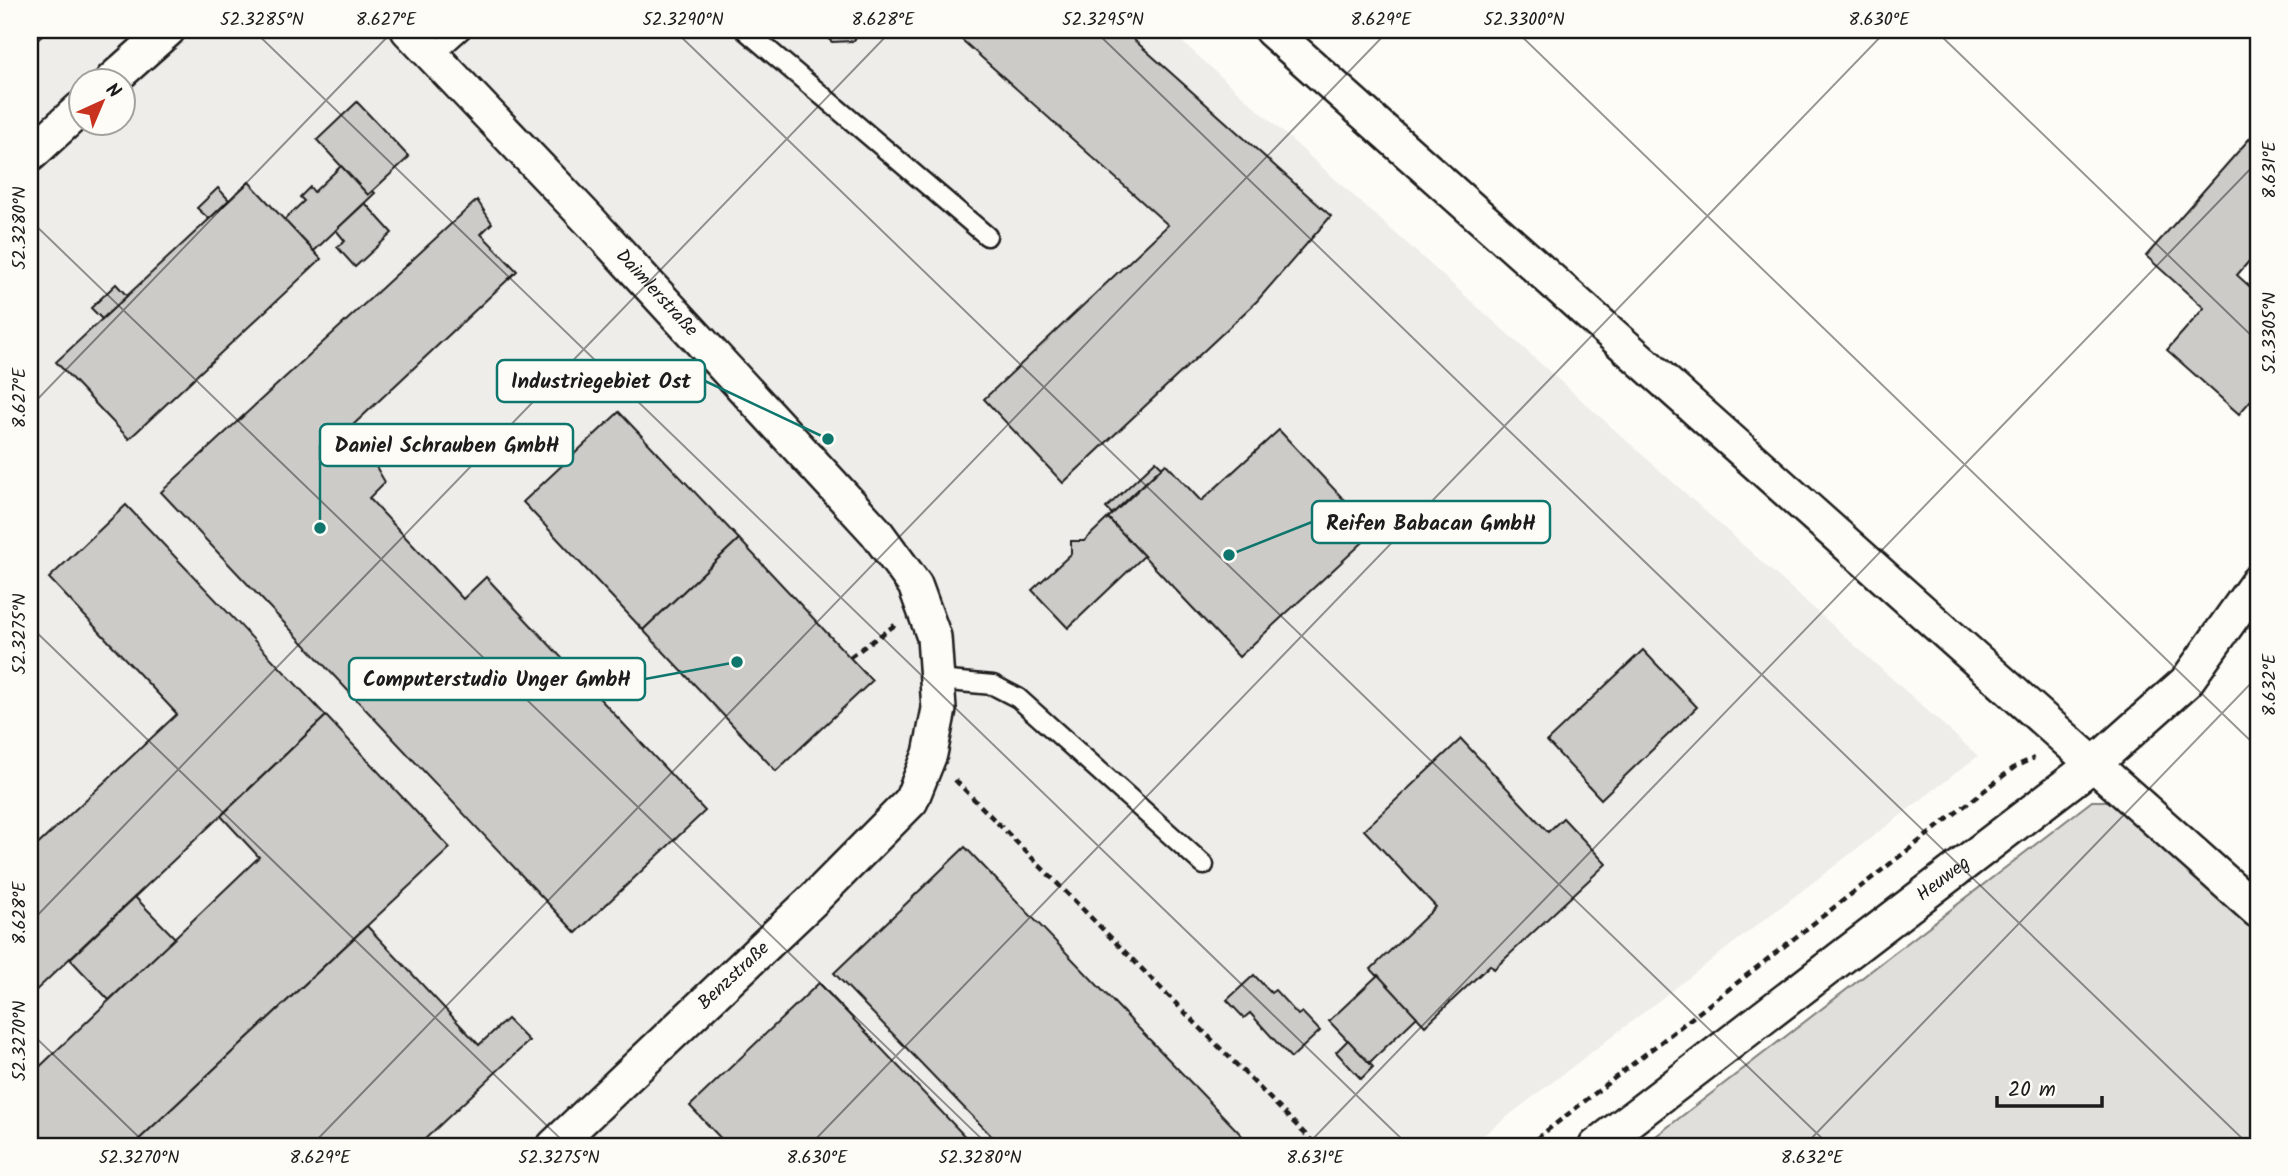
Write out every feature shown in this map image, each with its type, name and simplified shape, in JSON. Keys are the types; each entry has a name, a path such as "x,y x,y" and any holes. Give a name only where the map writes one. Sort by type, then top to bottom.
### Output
{"street":[{"path":"128,66 168,30"},
{"name":"Daimlerstraße","path":"408,30 876,531 915,585 934,637 939,709 930,754 911,801"},
{"path":"1270,30 2258,911"},
{"path":"30,155 66,122"},
{"name":"Heuweg","path":"1596,1146 2095,763 2186,682 2258,581"},
{"name":"Benzstraße","path":"554,1146 813,900 911,801"}],"lane":[{"path":"433,55 461,30"},
{"path":"745,30 987,236"},
{"path":"938,680 993,685 1018,698 1205,865"}],"path":[{"path":"850,657 924,604"},
{"path":"1527,1146 2016,766 2070,741"},
{"path":"930,754 1317,1146"}],"shaded area":[{"path":"30,30 1169,30 1978,756 1469,1146 30,1146"},
{"path":"2092,801 2122,801 2258,926 2258,1146 1643,1146"}],"building":[{"path":"30,30 48,30 30,47"},
{"path":"818,30 864,30 853,41 832,42"},
{"path":"951,30 1123,30 1331,216 1257,301 1063,483 984,399 1168,225"},
{"path":"357,102 409,157 368,195 317,140"},
{"path":"2258,129 2258,251 2237,275 2258,294 2258,392 2239,414 2167,350 2204,308 2146,256"},
{"path":"341,166 368,195 373,191 375,193 314,251 284,220 304,201 300,197 310,187 314,192"},
{"path":"249,182 321,259 129,439 56,362"},
{"path":"218,188 229,200 209,219 197,208"},
{"path":"477,200 492,223 481,234 517,271 352,426 385,482 369,498 463,599 486,577 705,811 576,933 161,492"},
{"path":"365,203 392,233 355,267 337,247 345,241 336,230"},
{"path":"116,284 127,296 102,319 91,308"},
{"path":"619,412 739,539 643,630 523,502"},
{"path":"1279,430 1374,532 1239,657 1108,518 1166,464 1201,501"},
{"path":"1156,461 1162,467 1112,514 1106,508"},
{"path":"126,505 326,716 30,996 30,852 177,714 49,578"},
{"path":"1108,518 1144,556 1068,628 1032,590 1071,554 1071,541 1084,541"},
{"path":"739,539 872,681 776,771 643,630"},
{"path":"1643,650 1697,707 1601,799 1547,741"},
{"path":"326,716 450,848 132,1146 30,1146 30,1076 259,857 221,816"},
{"path":"1461,739 1548,832 1563,818 1606,864 1494,969 1490,965 1425,1026 1371,969 1436,907 1364,830"},
{"path":"965,847 1252,1146 1001,1146 834,973"},
{"path":"135,897 175,938 109,1000 70,959"},
{"path":"367,926 479,1045 507,1019 529,1041 424,1140 430,1146 132,1146"},
{"path":"1254,975 1271,993 1275,990 1298,1015 1302,1012 1320,1031 1291,1058 1250,1013 1244,1018 1227,1000"},
{"path":"1378,975 1417,1017 1369,1063 1329,1021"},
{"path":"819,983 974,1146 728,1146 690,1106"},
{"path":"1348,1040 1373,1067 1361,1079 1336,1052"}],"place":[{"name":"Industriegebiet Ost","path":"828,439"},
{"name":"Daniel Schrauben GmbH","path":"320,528"},
{"name":"Reifen Babacan GmbH","path":"1229,555"},
{"name":"Computerstudio Unger GmbH","path":"737,662"}]}
